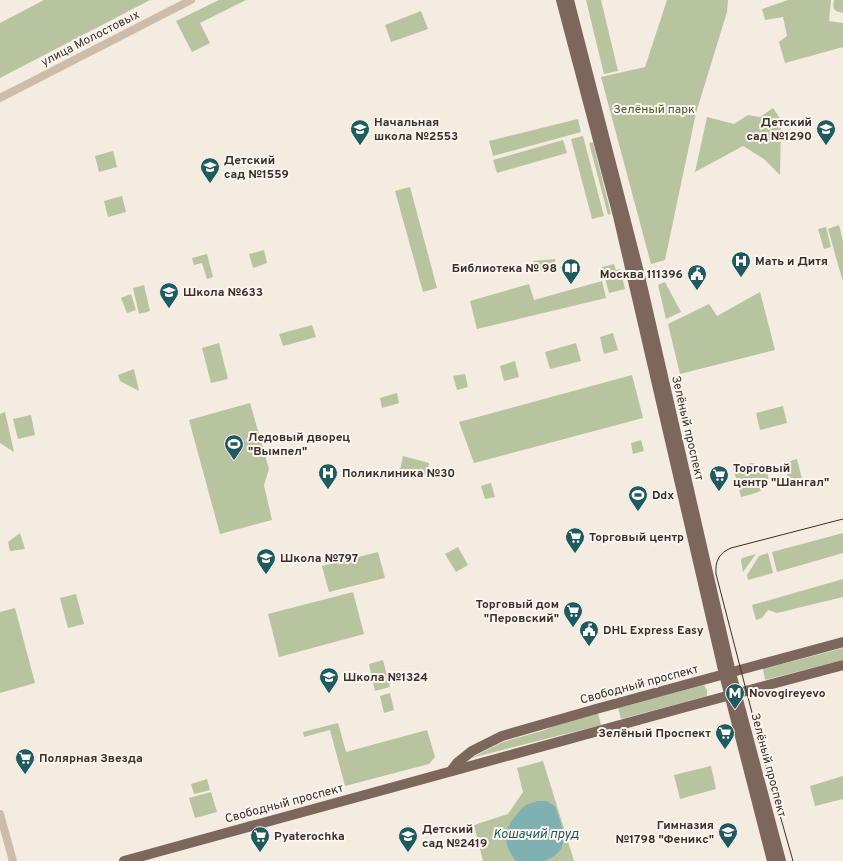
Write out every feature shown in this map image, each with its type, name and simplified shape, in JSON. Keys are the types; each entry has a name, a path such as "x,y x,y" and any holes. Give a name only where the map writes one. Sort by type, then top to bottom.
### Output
{"main road":[{"name":"Зелёный проспект","path":"561,0 633,278 727,674 781,861"},
{"name":"Зелёный проспект","path":"569,0 628,225 652,327 727,674"},
{"name":"Свободный проспект","path":"451,771 457,763 472,751 502,736 843,642"},
{"name":"Свободный проспект","path":"124,861 843,665"},
{"name":"Зелёный проспект","path":"733,694 772,861"}],"street":[{"name":"улица Молостовых","path":"0,98 191,0"},
{"path":"0,814 13,861"}],"green space":[{"path":"44,0 150,0 0,78 0,23"},
{"path":"219,0 246,0 200,23 210,43 192,52 176,21"},
{"path":"586,0 601,0 618,71 604,74"},
{"name":"Зелёный парк","path":"667,0 728,0 727,12 696,113 665,260 651,264 601,77 645,67"},
{"path":"788,0 831,0 829,21 843,23 843,47 785,63 779,42 787,36 783,17 765,20 762,9"},
{"path":"834,0 843,0 843,13 834,9"},
{"path":"421,11 428,29 391,42 385,25"},
{"path":"773,108 781,120 780,175 764,159 743,146 695,172 707,117 734,124 748,115 760,117"},
{"path":"578,119 581,132 493,156 489,141"},
{"path":"583,136 604,216 592,219 571,139"},
{"path":"563,140 567,153 497,173 493,160"},
{"path":"593,142 611,214 608,215 589,143"},
{"path":"113,151 117,167 99,172 95,156"},
{"path":"410,187 437,288 423,292 395,191"},
{"path":"122,196 126,212 108,217 104,201"},
{"path":"839,225 843,241 843,282 828,229"},
{"path":"826,227 831,247 824,249 818,229"},
{"path":"264,250 267,263 253,268 249,254"},
{"path":"207,254 213,277 207,279 202,263 194,265 192,258"},
{"path":"555,259 556,269 535,271 533,261"},
{"path":"614,264 616,270 620,269 625,289 609,293 602,267"},
{"path":"602,281 606,298 477,329 470,301 529,284 534,300"},
{"path":"665,282 681,312 666,319 658,285"},
{"path":"144,285 150,311 139,314 133,288"},
{"path":"760,292 775,350 680,374 668,324 709,304 717,316"},
{"path":"131,294 136,310 127,313 121,298"},
{"path":"312,325 316,337 283,346 279,334"},
{"path":"613,333 618,350 604,354 600,337"},
{"path":"219,343 228,379 211,383 202,348"},
{"path":"576,343 581,361 550,369 545,352"},
{"path":"515,361 519,377 504,381 500,366"},
{"path":"134,369 139,391 120,381 118,375"},
{"path":"465,374 468,387 457,390 453,376"},
{"path":"632,375 643,418 474,463 459,422"},
{"path":"397,393 399,403 382,408 380,398"},
{"name":"Ледовый дворец \"Вымпел\"","path":"250,403 269,469 264,485 272,520 220,534 189,420"},
{"path":"783,406 787,423 760,430 756,413"},
{"path":"5,412 14,452 0,443 0,414"},
{"path":"31,415 35,435 18,439 13,419"},
{"path":"641,440 644,451 633,454 631,443"},
{"path":"403,456 429,463 427,474 412,478 399,474"},
{"path":"797,459 803,483 790,486 784,463"},
{"path":"752,463 765,470 768,477 768,482 762,490 741,497 733,467"},
{"path":"491,483 495,497 485,499 481,486"},
{"path":"20,533 25,549 10,551 8,542"},
{"path":"843,533 843,553 777,572 772,552"},
{"path":"458,547 468,565 456,572 445,554"},
{"path":"378,552 385,578 329,592 322,566"},
{"path":"768,553 773,573 748,580 747,575 759,556"},
{"path":"756,554 743,572 742,558"},
{"path":"843,579 843,597 777,613 768,610 762,618 756,620 752,605"},
{"path":"353,592 364,634 279,657 268,614"},
{"path":"76,594 84,624 68,628 60,598"},
{"path":"15,608 35,683 0,693 0,612"},
{"path":"843,648 843,660 765,680 763,669"},
{"path":"383,660 390,687 375,691 369,664"},
{"path":"704,685 707,690 707,696 621,719 618,708"},
{"path":"390,693 394,710 384,713 380,696"},
{"path":"598,713 601,725 471,758 503,742 545,730 562,722"},
{"path":"338,723 346,752 427,730 435,757 429,764 345,786 330,730 304,737 303,732"},
{"path":"543,761 574,861 483,861 474,825 508,814 523,792 517,768"},
{"path":"711,766 716,789 680,799 674,775"},
{"path":"843,776 843,799 815,806 810,786"},
{"path":"207,779 210,790 194,794 191,784"},
{"path":"211,792 217,812 195,818 189,798"}],"water":[{"name":"Кошачий пруд","path":"537,801 546,801 555,806 563,830 563,845 553,857 544,861 516,861 508,849 506,837 509,825 522,808"}],"tram line":[{"path":"793,861 764,759 716,574 716,565 723,552 731,548 843,519"}],"place":[{"name":"Начальная школа №2553","path":"360,146"},
{"name":"Детский сад №1290","path":"826,146"},
{"name":"Детский сад №1559","path":"210,184"},
{"name":"Мать и Дитя","path":"741,278"},
{"name":"Библиотека № 98","path":"571,285"},
{"name":"Москва 111396","path":"697,291"},
{"name":"Школа №633","path":"169,309"},
{"name":"Ледовый дворец \"Вымпел\"","path":"234,461"},
{"name":"Поликлиника №30","path":"328,490"},
{"name":"Торговый центр \"Шангал\"","path":"719,492"},
{"name":"Ddx","path":"638,512"},
{"name":"Торговый центр","path":"575,554"},
{"name":"Школа №797","path":"266,575"},
{"name":"Торговый дом \"Перовский\"","path":"573,628"},
{"name":"DHL Express Easy","path":"589,647"},
{"name":"Школа №1324","path":"329,694"},
{"name":"Novogireyevo","path":"735,710"},
{"name":"Зелёный Проспект","path":"725,750"},
{"name":"Полярная Звезда","path":"25,775"},
{"name":"Гимназия №1798 \"Феникс\"","path":"728,849"},
{"name":"Pyaterochka","path":"260,853"},
{"name":"Детский сад №2419","path":"408,853"}]}
